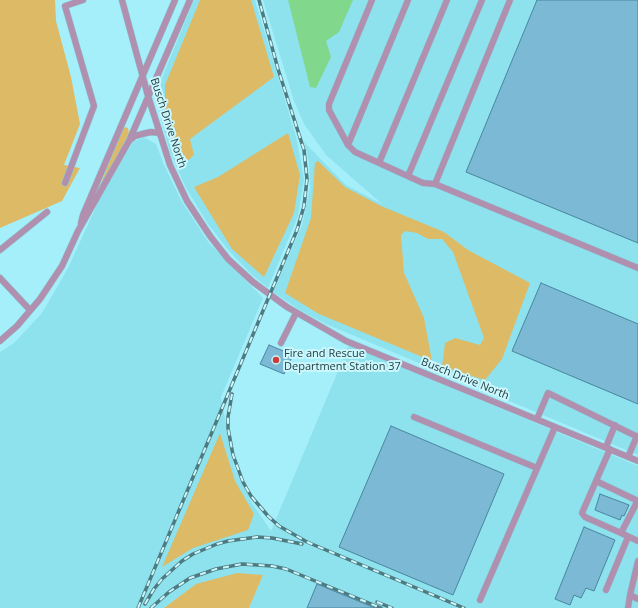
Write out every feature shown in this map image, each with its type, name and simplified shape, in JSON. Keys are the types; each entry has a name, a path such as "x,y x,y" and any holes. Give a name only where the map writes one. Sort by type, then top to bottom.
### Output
{"street":[{"path":"65,183 94,106 65,6 83,0"},
{"name":"Busch Drive North","path":"122,0 148,96 170,165 187,201 210,236 228,259 253,282 296,313 346,341 638,461"},
{"path":"78,231 83,215 175,0"},
{"path":"0,341 17,326 40,299 62,266 78,231 129,141 190,0"},
{"path":"372,0 329,104 329,110 348,145 355,152 423,183 435,184 638,268"},
{"path":"348,145 408,0"},
{"path":"379,163 447,0"},
{"path":"408,176 482,0"},
{"path":"435,184 510,0"},
{"path":"129,141 135,136 142,134 151,132 160,133"},
{"path":"0,250 47,212"},
{"path":"0,278 30,310"},
{"path":"280,343 296,313"},
{"path":"537,419 548,393 638,437 628,457"},
{"path":"414,417 537,468"},
{"path":"615,425 596,481 582,513 585,517 638,541"},
{"path":"480,600 555,427"},
{"path":"596,481 636,500 637,504 622,534"},
{"path":"606,590 628,537"},
{"path":"628,608 638,561"},
{"path":"630,595 638,599"}],"shaded area":[{"path":"0,0 55,0 56,21 71,77 80,124 64,165 80,168 62,201 0,228"},
{"path":"194,0 255,0 297,140 304,179 298,216 268,288 252,275 229,251 208,224 186,188 170,152 159,111 158,93 162,78"},
{"path":"200,0 251,0 274,77 190,139 194,155 182,166 165,111 165,85"},
{"path":"263,0 638,0 638,455 326,324 300,310 273,292 302,225 310,188 309,162 304,142 346,185 382,204 326,155 304,124 294,101"},
{"path":"288,0 353,0 339,32 326,41 331,57 316,88 310,87"},
{"path":"125,127 128,128 129,133 100,185 123,129"},
{"path":"288,133 300,175 294,213 264,277 232,249 194,187 218,177"},
{"path":"144,137 156,144 164,165 182,202 209,243 263,298 221,397 234,467 252,503 271,531 349,345 638,466 638,608 249,608 263,575 196,584 164,608 0,608 0,352 14,343 42,313 68,268 100,198 133,142"},
{"path":"318,161 345,187 381,206 444,232 468,250 530,283 502,359 485,380 442,367 445,343 455,338 480,345 484,338 453,252 442,239 428,239 417,233 405,231 401,235 404,273 424,318 432,361 319,314 285,293 311,218 315,163"},
{"path":"220,433 235,481 254,514 248,530 193,548 162,567"},
{"path":"237,573 263,575 249,608 164,608 196,584"}],"building":[{"path":"537,0 638,0 638,243 466,172"},
{"path":"541,283 638,324 638,404 512,351"},
{"name":"Fire and Rescue Department Station 37","path":"269,345 293,355 284,374 260,364"},
{"path":"391,426 504,474 453,595 339,547"},
{"path":"600,494 629,505 624,516 622,515 620,520 595,510"},
{"path":"584,527 615,540 594,591 586,588 581,598 574,595 570,605 555,599"},
{"path":"317,584 375,608 307,608"}],"railway":[{"path":"138,608 297,230 304,206 307,179 304,150 278,69 259,0"},
{"path":"232,394 228,417 228,428 233,455 243,482 251,496 268,516 279,526 307,542 464,608"},
{"path":"145,604 162,579 182,561 193,554 217,544 257,537 272,538 302,544"},
{"path":"151,608 169,592 190,578 216,569 242,564 272,566 286,569 381,608"},
{"path":"377,602 392,608"}],"place":[{"name":"Fire and Rescue Department Station 37","path":"276,360"}]}
